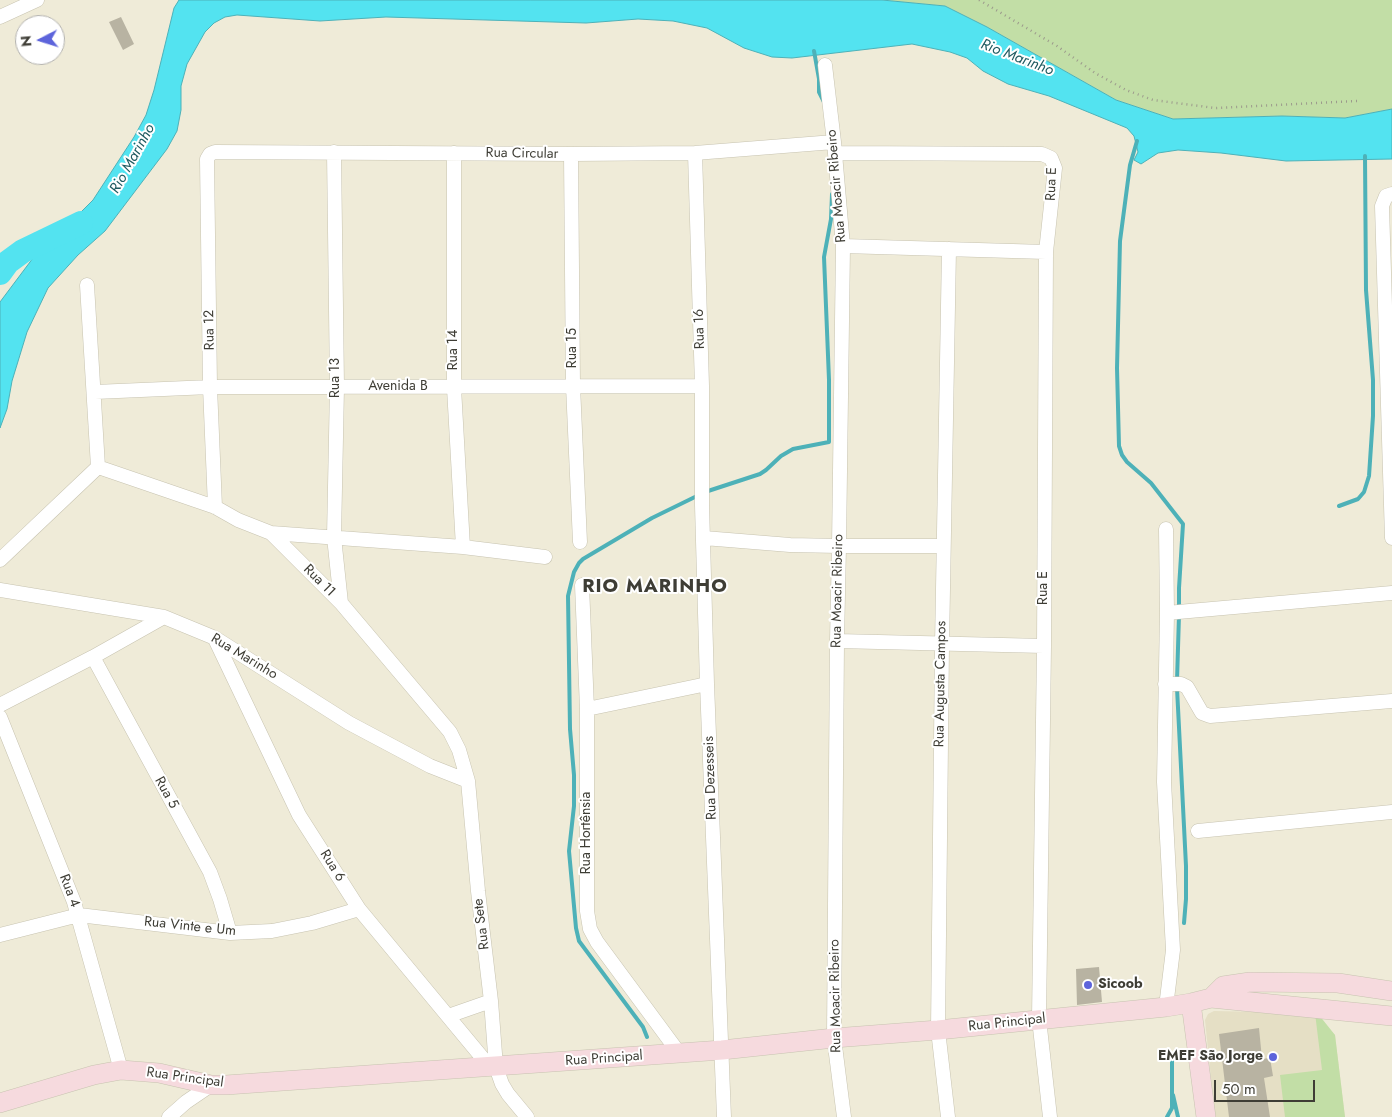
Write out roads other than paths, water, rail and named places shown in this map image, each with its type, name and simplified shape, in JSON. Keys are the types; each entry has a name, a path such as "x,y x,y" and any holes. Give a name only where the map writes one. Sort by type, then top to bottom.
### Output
{"main road":[{"name":"Rua Principal","path":"1211,998 1223,986 1250,982 1338,983 1392,991"},
{"name":"Rua Principal","path":"0,1103 94,1075 121,1070 159,1073 211,1085 226,1085 722,1050 1179,1005 1211,998 1392,1016"},
{"path":"1179,1005 1206,1117"}],"street":[{"path":"0,18 37,0"},
{"name":"Rua Moacir Ribeiro","path":"825,65 830,145 843,246 840,546 836,641 834,1038 844,1117"},
{"name":"Rua Circular","path":"210,154 215,152 695,153 830,145 1042,154 1048,155 1051,158"},
{"name":"Rua 13","path":"334,152 337,387 334,537 341,603"},
{"name":"Rua 14","path":"454,152 454,388 462,547"},
{"name":"Rua 16","path":"695,153 702,386 702,505"},
{"name":"Rua 12","path":"210,154 207,159 210,387 215,508"},
{"name":"Rua 15","path":"571,154 573,386 580,542"},
{"name":"Rua E","path":"1050,1117 1039,1019 1044,646 1046,252 1055,168 1051,158"},
{"path":"1392,194 1386,196 1382,206 1388,268 1392,538"},
{"path":"843,246 1046,252"},
{"name":"Rua Augusta Campos","path":"948,1117 938,1030 943,546 949,250"},
{"path":"0,560 98,467 87,285"},
{"name":"Avenida B","path":"94,392 210,387 702,386"},
{"name":"Rua 11","path":"98,467 215,508 238,520 271,533 341,603 450,732 460,750 468,781"},
{"name":"Rua Dezesseis","path":"702,505 724,1117"},
{"path":"1166,529 1175,613 1172,684 1164,782 1173,950 1179,1005"},
{"path":"271,533 462,547 545,556"},
{"path":"704,538 840,546 943,546"},
{"name":"Rua Hortênsia","path":"582,585 587,709 587,911 590,929 597,942 679,1053"},
{"name":"Rua Marinho","path":"0,590 164,617 215,638 349,723 430,766 468,781"},
{"path":"1175,613 1392,593"},
{"path":"0,705 92,658 164,617"},
{"name":"Rua 6","path":"215,638 299,815 359,909 493,1067"},
{"path":"836,641 1044,646"},
{"name":"Rua 5","path":"92,658 210,872 230,933"},
{"path":"587,709 707,684"},
{"path":"1172,684 1190,690 1202,713 1210,716 1392,701"},
{"name":"Rua 4","path":"0,717 79,915 121,1070"},
{"name":"Rua Sete","path":"468,781 491,1001 493,1067"},
{"path":"1198,831 1392,812"},
{"name":"Rua Vinte e Um","path":"79,915 230,933 272,931 312,923 359,909"},
{"path":"0,934 79,915"},
{"path":"448,1016 491,1001"},
{"path":"493,1067 508,1094 527,1117"},
{"path":"169,1117 186,1102 211,1085"}],"water":[{"path":"179,0 882,0 945,6 987,27 1116,100 1173,119 1282,116 1345,118 1392,109 1392,159 1286,161 1178,150 1158,153 1141,164 1134,160 1138,152 1134,136 1127,128 1049,96 1008,84 983,71 967,58 950,52 912,44 792,58 772,57 744,48 707,28 673,21 638,19 586,23 386,17 320,21 237,15 225,17 214,23 205,32 187,64 181,86 181,110 177,131 167,149 105,231 78,255 48,288 27,332 12,381 7,409 0,428 0,302 33,258 53,236 93,200 134,137 146,115 174,8"}],"waterway":[{"path":"814,51 819,79 819,92 824,102"},
{"path":"1137,141 1130,165 1120,241 1117,368 1119,446 1127,462 1151,483 1183,524 1179,608"},
{"path":"1339,506 1358,499 1364,492 1369,476 1373,380 1366,290 1365,156"},
{"path":"705,492 760,474 781,456 793,449 829,442 829,380 824,257 831,219 832,194"},
{"name":"Rio Marinho","path":"0,273 8,262 23,251 81,223"},
{"path":"647,1037 643,1027 579,941 576,928 569,851 574,806 574,775 570,729 568,596 574,572 583,559 652,518 699,495"},
{"path":"1177,681 1179,615"},
{"path":"1177,688 1186,866 1184,923"},
{"path":"1167,1117 1172,1108 1172,1055"},
{"path":"1173,1095 1178,1117"}],"place":[{"name":"Sicoob","path":"1088,985"},
{"name":"EMEF São Jorge","path":"1273,1057"}],"district":[{"name":"RIO MARINHO","path":"655,587"}]}
